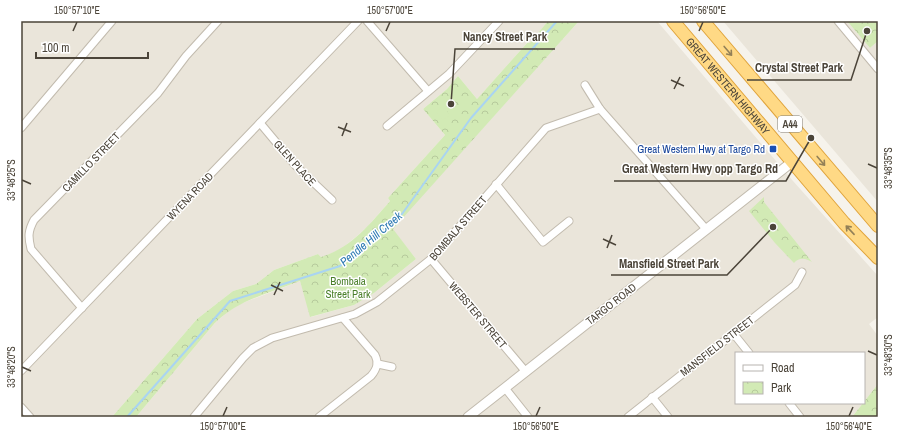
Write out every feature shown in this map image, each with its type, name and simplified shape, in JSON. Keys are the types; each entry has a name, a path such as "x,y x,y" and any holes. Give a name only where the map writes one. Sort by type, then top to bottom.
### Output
{"highway":[{"name":"GREAT WESTERN HIGHWAY","path":"673,21 844,224 878,258"},
{"name":"GREAT WESTERN HIGHWAY","path":"703,21 878,226"}],"street":[{"path":"21,128 112,21"},
{"name":"CAMILLO STREET","path":"82,308 30,249 28,238 29,230 34,220 158,93 186,56 218,21"},
{"name":"WYENA ROAD","path":"21,371 358,21"},
{"path":"367,21 428,92"},
{"path":"387,126 449,74 499,21"},
{"path":"838,21 878,69"},
{"path":"585,84 600,110 706,229"},
{"name":"BOMBALA STREET","path":"194,417 246,355 257,345 272,338 343,318 364,310 377,302 431,259 546,128 600,110"},
{"name":"GLEN PLACE","path":"260,123 296,166 332,200"},
{"name":"TARGO ROAD","path":"468,417 792,162"},
{"path":"496,184 543,242 569,221"},
{"name":"WEBSTER STREET","path":"431,259 526,372"},
{"name":"MANSFIELD STREET","path":"628,417 795,285 802,272"},
{"path":"319,417 371,376 378,364 375,355 343,318"},
{"path":"733,334 748,352"},
{"path":"378,364 392,367"},
{"path":"505,388 528,417"},
{"path":"652,397 668,417"},
{"path":"790,404 800,417"},
{"path":"21,407 30,417"}],"shaded area":[{"path":"21,21 548,21 530,44 528,42 477,99 458,76 447,89 423,109 445,135 388,198 390,201 367,227 341,249 321,257 318,254 274,270 256,284 233,291 197,319 112,417 21,417"},
{"path":"579,21 657,21 793,181 878,276 878,317 869,324 878,336 878,384 865,401 865,352 735,352 735,404 862,404 852,417 136,417 214,324 227,312 240,304 300,281 311,317 354,305 374,293 416,259 392,229"},
{"path":"723,21 847,21 870,48 878,41 878,202"}],"green space":[{"name":"Bombala Street Park","path":"548,21 579,21 393,229 416,259 374,293 354,305 310,317 300,281 243,303 223,316 214,324 136,417 112,417 197,319 233,291 256,284 274,270 318,254 321,257 332,253 342,248 359,234 390,201 388,198 445,135 423,109 447,89 458,76 477,99 528,42 530,43"},
{"path":"847,21 878,21 878,41 870,48"},
{"path":"443,106 450,115 443,120 436,112"},
{"path":"764,197 764,202 812,262 803,259 794,263 775,243 749,211"},
{"path":"878,384 878,417 852,417 862,404 865,404 865,400"}],"waterway":[{"name":"Pendle Hill Creek","path":"127,417 230,301 340,266 402,214 471,118 557,21"}],"place":[{"name":"Crystal Street Park","path":"867,31"},
{"name":"Nancy Street Park","path":"451,104"},
{"name":"Great Western Hwy opp Targo Rd","path":"811,138"},
{"name":"Great Western Hwy at Targo Rd","path":"773,149"},
{"name":"Mansfield Street Park","path":"773,227"}]}
